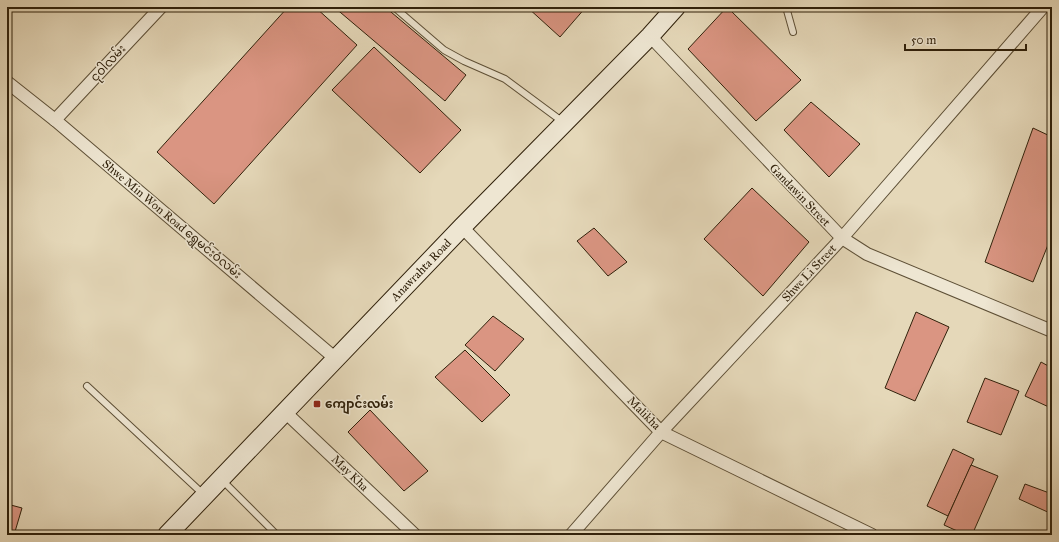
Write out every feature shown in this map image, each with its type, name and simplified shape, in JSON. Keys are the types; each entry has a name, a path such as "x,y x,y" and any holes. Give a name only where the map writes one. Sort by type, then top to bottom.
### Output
{"main road":[{"name":"Anawrahta Road","path":"167,535 462,227 650,36 676,7"}],"street":[{"name":"ငုဝါလမ်း","path":"55,120 161,7"},
{"name":"Shwe Li Street","path":"572,535 661,432 842,238 1043,7"},
{"name":"Gandawin Street","path":"650,36 842,238 867,254 1052,331"},
{"name":"Shwe Min Won Road ရွှေမင်းဝံလမ်း","path":"7,82 55,120 336,359"},
{"name":"Malikha","path":"462,227 661,432 872,535"},
{"name":"May Kha","path":"285,412 415,535"}],"lane":[{"path":"394,7 444,50 464,61 505,79 564,123"},
{"path":"786,7 793,32"},
{"path":"87,386 205,496"},
{"path":"221,479 277,535"}],"building":[{"path":"288,7 315,7 357,45 214,204 157,152"},
{"path":"334,7 385,7 466,75 445,101"},
{"path":"527,7 586,7 560,37"},
{"path":"727,7 801,80 756,121 688,49"},
{"path":"374,47 461,130 420,173 332,90"},
{"path":"811,102 860,144 829,177 784,130"},
{"path":"1033,128 1052,137 1052,235 1033,282 985,262"},
{"path":"752,188 809,242 763,296 704,239"},
{"path":"594,228 627,262 608,276 577,241"},
{"path":"916,312 949,327 915,401 885,388"},
{"path":"493,316 524,339 495,371 465,345"},
{"path":"465,350 510,395 482,422 435,377"},
{"path":"1041,362 1052,368 1051,408 1025,396"},
{"path":"985,378 1019,391 1001,435 967,422"},
{"path":"370,410 428,471 404,491 348,432"},
{"path":"953,449 974,459 948,516 927,506"},
{"path":"971,465 998,476 972,535 966,535 944,525"},
{"path":"1025,484 1052,494 1052,514 1019,499"},
{"path":"7,504 22,508 14,535 7,535"}],"place":[{"name":"ကျောင်းလမ်း","path":"317,404"}]}
